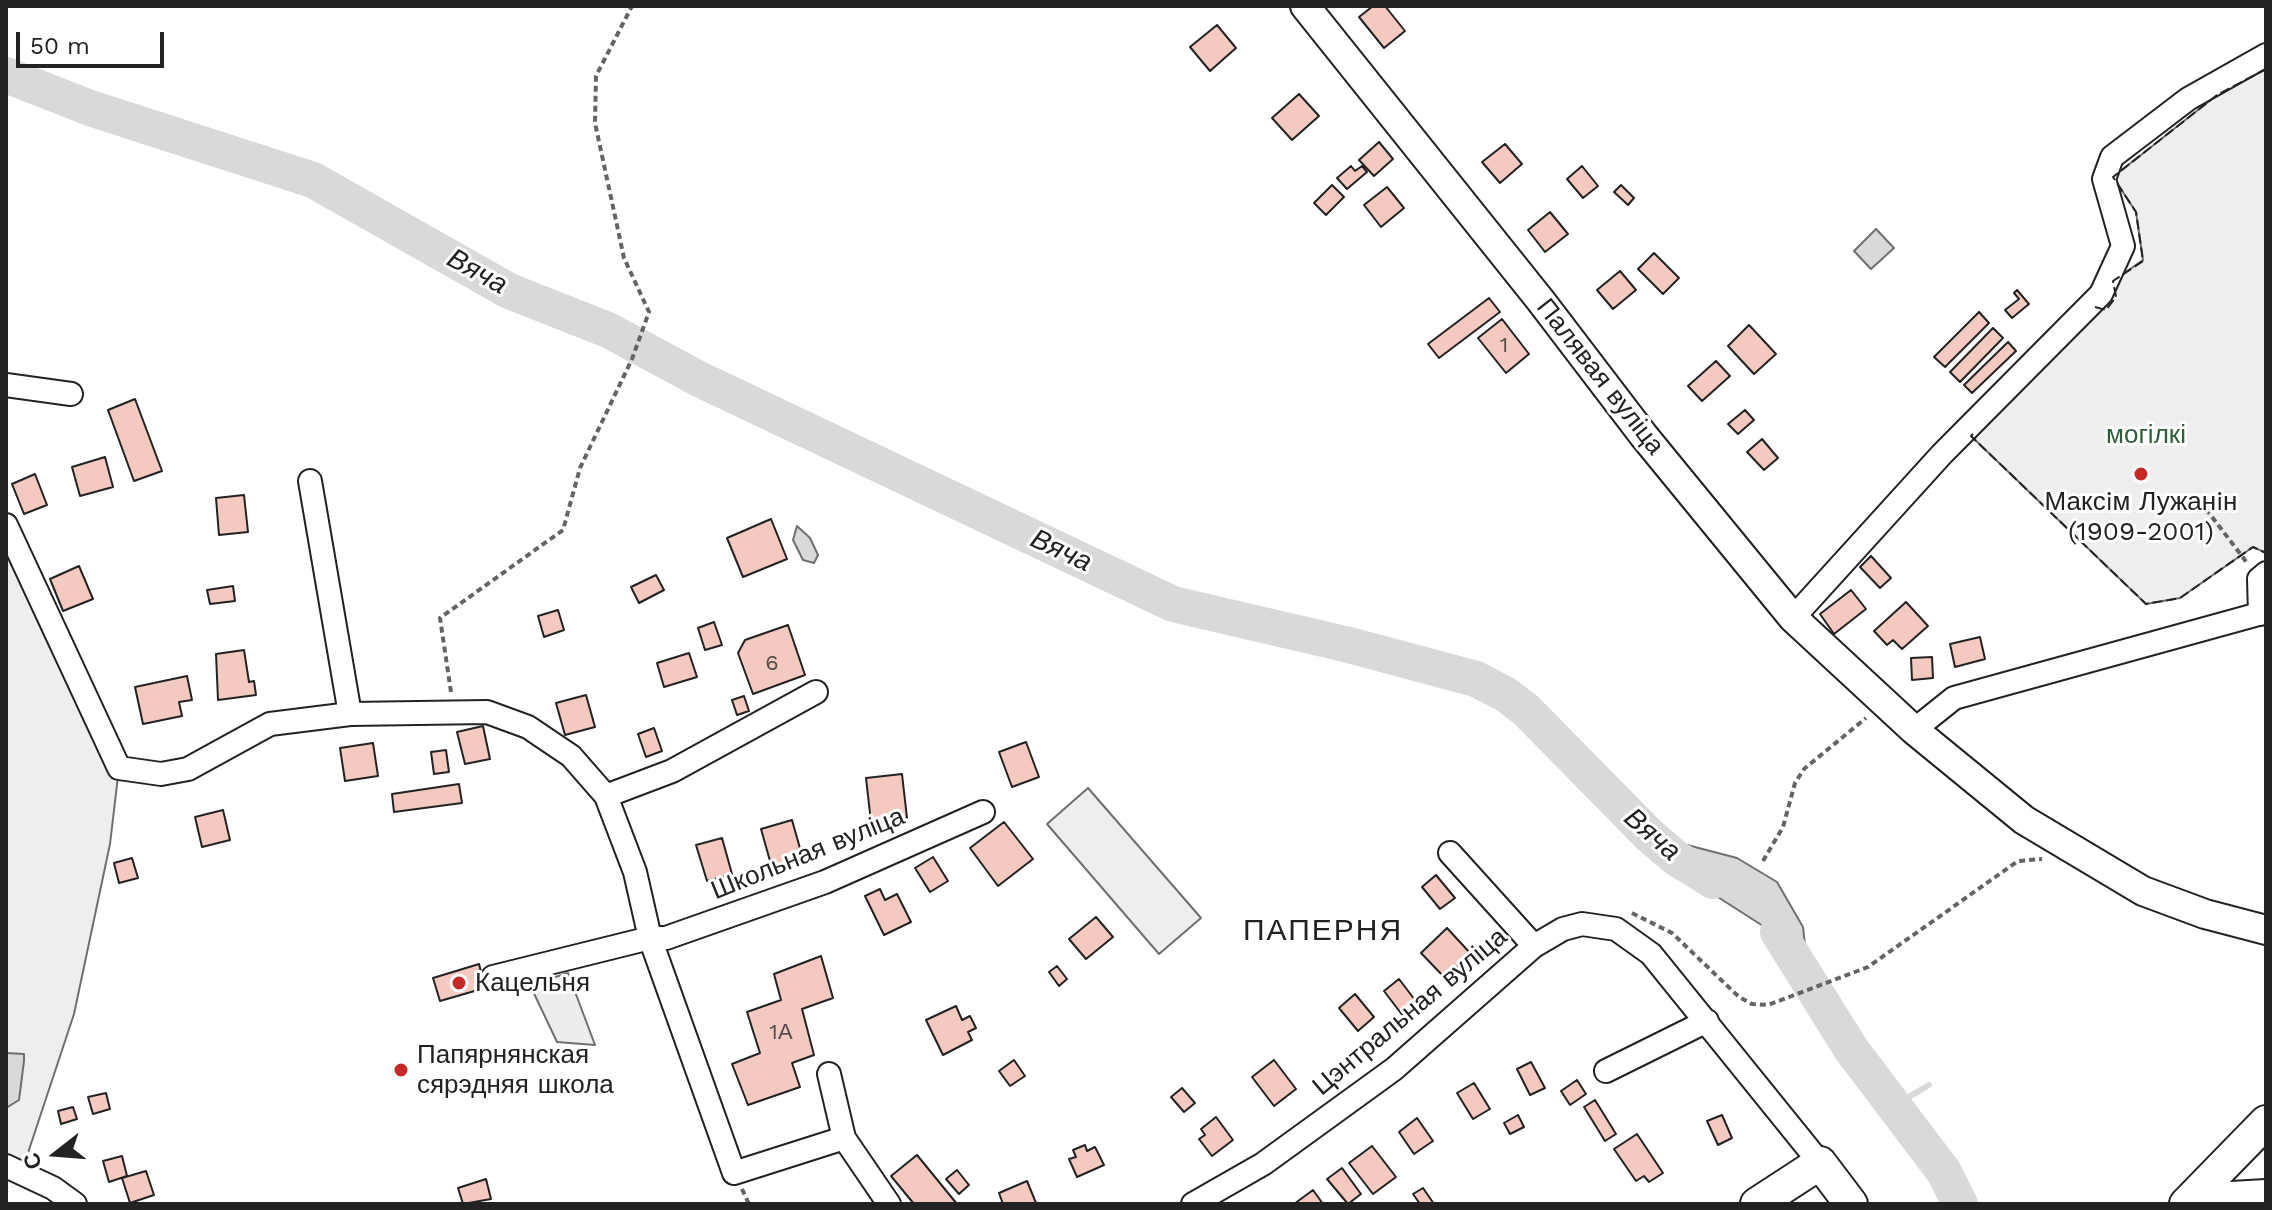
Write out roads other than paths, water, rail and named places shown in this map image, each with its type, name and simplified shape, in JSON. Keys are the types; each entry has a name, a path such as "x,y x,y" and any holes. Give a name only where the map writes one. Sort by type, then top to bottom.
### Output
{"highway":[{"path":"2186,1204 2261,1137"},
{"path":"1757,1204 1820,1163"},
{"path":"1791,1204 1804,1192 1820,1163"},
{"path":"1820,1163 1851,1204"},
{"path":"2204,1204 2214,1199 2266,1196"}],"main road":[{"name":"Палявая вуліца","path":"1305,6 1541,301 1644,436 1793,618 1914,730 2024,820 2143,891 2205,914 2266,930"}],"street":[{"path":"1793,618 1942,454 2101,294 2123,246 2104,179 2112,157 2188,99 2266,55"},
{"path":"6,385 71,394"},
{"path":"310,481 350,714"},
{"path":"6,525 119,768 161,774 188,769 270,724 350,714 487,712 528,727 571,756 606,796 635,872 650,938 734,1173 844,1138"},
{"path":"1914,730 1954,698 2263,613 2263,576"},
{"path":"606,796 672,771 816,692"},
{"name":"Школьная вуліца","path":"493,977 650,938 666,938 825,882 983,812"},
{"path":"1450,853 1534,946"},
{"name":"Цэнтральная вуліца","path":"1193,1204 1263,1164 1394,1069 1534,946 1563,929 1582,924 1616,929 1632,937 1667,970 1707,1021"},
{"path":"1606,1071 1707,1021 1820,1163"},
{"path":"829,1074 844,1138 889,1204"},
{"path":"6,1166 53,1188 75,1204"}],"waterway":[{"name":"Вяча","path":"6,75 90,108 313,180 509,291 608,330 699,379 1173,604 1349,645 1476,679 1505,694 1526,710 1649,835 1676,858 1713,881"},
{"name":"Вяча","path":"1778,932 1851,1049 1944,1172 1960,1204"},
{"path":"1895,1105 1929,1085"}],"place":[{"name":"Максiм Лужанiн (1909-2001)","path":"2141,474"},
{"name":"Кацельня","path":"459,983"},
{"name":"Папярнянская сярэдняя школа","path":"401,1070"}],"district":[{"name":"ПАПЕРНЯ","path":"1323,931"}],"park label":[{"name":"могілкі","path":"2146,435"}]}
